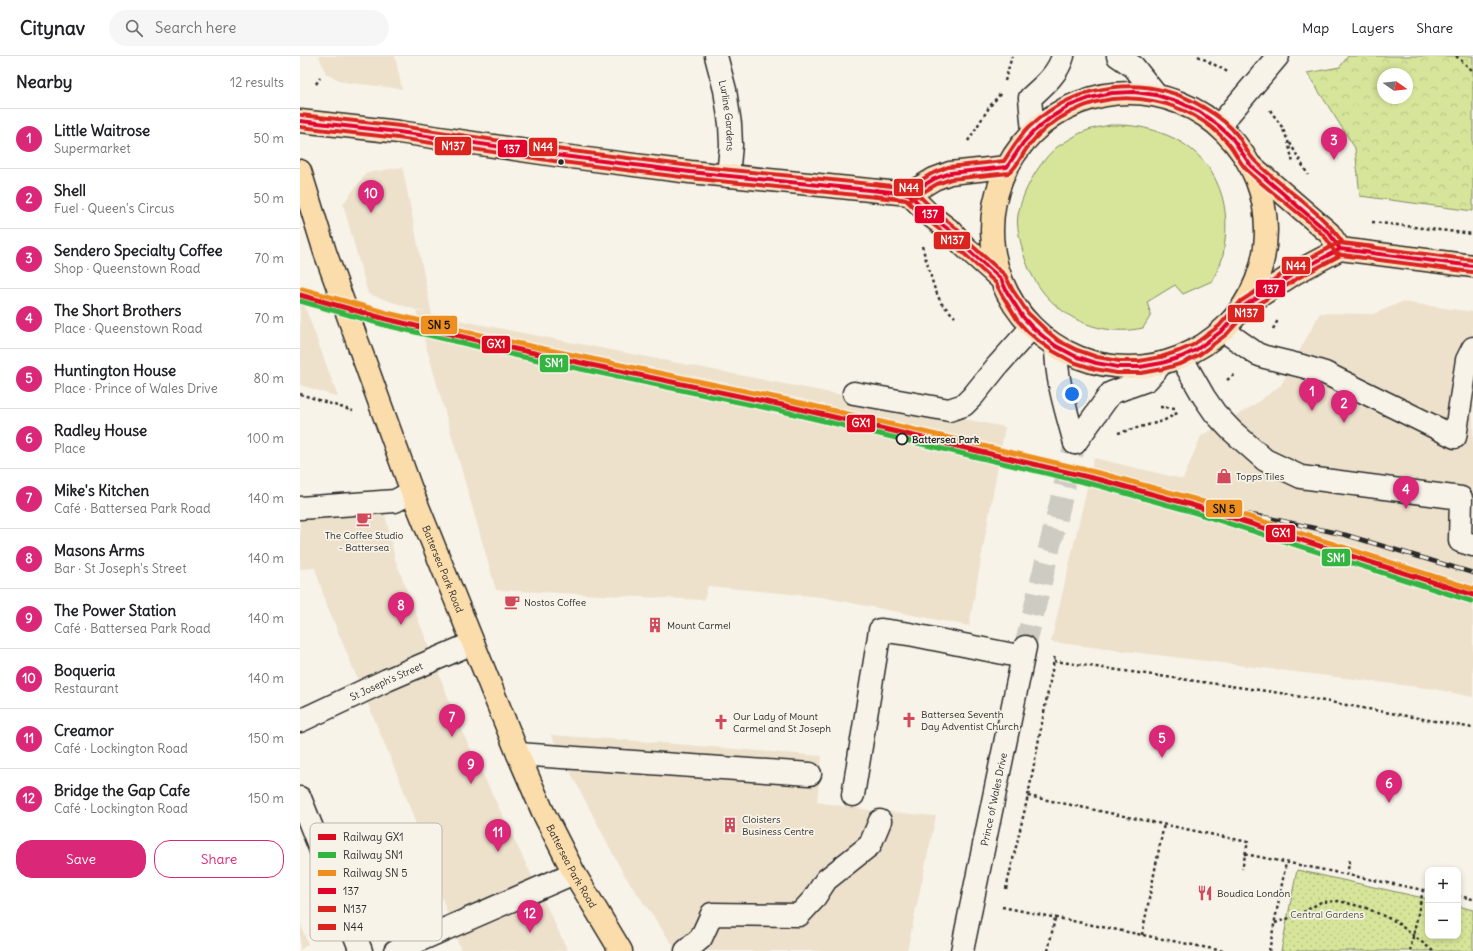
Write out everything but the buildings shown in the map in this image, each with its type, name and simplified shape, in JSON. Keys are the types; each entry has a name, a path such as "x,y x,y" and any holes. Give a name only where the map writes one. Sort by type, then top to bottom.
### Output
{"main road":[{"path":"1134,92 1156,95 1179,102 1200,112 1232,138 1251,166 1260,187 1265,210 1266,233 1264,255 1258,277 1244,306 1223,330 1205,344 1171,360 1140,367 1111,366 1075,356 1056,346 1032,327 1014,305 1001,279 995,257 992,234 993,211 998,188 1007,167 1023,143 1033,132 1069,106 1090,98 1112,93 1134,92"},
{"path":"300,121 399,132 555,155 728,176 909,194 934,178 950,173 1007,167"},
{"path":"1251,166 1329,233 1340,249"},
{"name":"Battersea Park Road","path":"300,171 325,252 412,492 518,754 543,812 574,873 622,951"},
{"path":"909,194 931,216 952,232 964,246 1001,279"},
{"path":"1244,306 1295,273 1340,249 1473,266"}],"street":[{"name":"Lurline Gardens","path":"716,56 725,90 730,124 731,145 728,176"},
{"path":"1033,132 1030,98 1048,81 1060,66 1063,56"},
{"path":"1118,56 1134,67 1156,95"},
{"path":"1219,126 1278,56"},
{"path":"854,393 949,410 964,405 1032,327"},
{"path":"1223,330 1257,354 1325,373 1455,437 1467,360 1473,348"},
{"path":"1056,346 1056,365 1063,401 1075,443"},
{"path":"1075,443 1112,393 1147,380 1171,360 1204,397 1215,413 1231,430 1265,460 1301,477 1461,498 1460,541 1473,545"},
{"path":"300,508 395,501 412,492"},
{"name":"Prince of Wales Drive","path":"853,795 880,630 1024,652 962,951"},
{"name":"St Joseph's Street","path":"300,722 387,680 473,643"},
{"path":"518,754 810,774"},
{"path":"300,798 310,823"},
{"path":"686,951 701,938 712,914 799,915 813,900 826,880 870,845 880,821"},
{"path":"442,931 574,873"},
{"path":"358,941 362,951"},
{"path":"395,951 418,941"}],"path":[{"path":"1004,85 1012,56"},
{"path":"1456,56 1473,71"},
{"path":"316,84 320,78"},
{"path":"1250,90 1266,105 1282,127 1310,181"},
{"path":"950,173 990,106 1002,92"},
{"path":"1370,222 1473,234"},
{"path":"921,244 934,287 941,302 955,317"},
{"path":"1273,330 1279,318"},
{"path":"300,394 319,400"},
{"path":"1075,443 1164,421 1180,411"},
{"path":"1006,892 1028,796 1056,655"},
{"path":"1054,661 1280,693 1473,728"},
{"path":"1028,796 1248,842 1242,869"},
{"path":"1142,935 1164,824"},
{"path":"1245,854 1423,890 1410,951"},
{"path":"1347,875 1350,858"},
{"path":"1269,951 1286,863"},
{"path":"1461,897 1473,899"},
{"path":"1004,900 1002,907 1223,951"},
{"path":"1275,923 1298,915 1322,902 1339,901 1366,908 1395,921 1433,951"},
{"path":"1048,951 1055,918"}],"shaded area":[{"path":"319,56 395,56 402,89 344,82 326,74"},
{"path":"403,167 432,315 1005,427 969,626 821,597 708,586 704,600 496,590 416,311 426,313 368,294 343,204 366,173"},
{"path":"300,293 338,397 300,385"},
{"path":"1402,302 1473,312 1473,697 1434,689 1051,642 1094,458 1183,479 1201,436 1251,407 1281,385 1320,313 1373,314"},
{"path":"385,514 395,559 457,721 568,951 461,951 442,898 442,823 415,823 404,791 326,603 315,568 300,569 300,518"},
{"path":"551,735 822,756 817,802 876,811 936,816 907,951 677,951 623,873"},
{"path":"300,923 308,944 300,950"}],"green space":[{"path":"1348,56 1473,56 1473,211 1360,196 1355,148 1307,73 1340,67"},
{"path":"1110,125 1142,127 1149,129 1175,139 1190,148 1212,173 1219,188 1224,205 1226,222 1223,256 1212,281 1183,294 1175,285 1147,302 1151,315 1143,328 1122,330 1102,328 1084,323 1066,314 1051,301 1039,286 1029,268 1018,232 1018,215 1027,187 1050,153 1080,133"},
{"name":"Central Gardens","path":"1297,870 1425,898 1425,939 1461,939 1461,907 1473,910 1473,951 1281,951"}],"tunnel":[{"path":"1025,647 1075,443"}],"railway":[{"path":"1192,505 1269,518 1346,535 1473,573"}],"rail line":[{"name":"GX1","path":"300,295 386,319 515,349 787,406 1101,480 1192,505 1473,595"},
{"name":"SN1","path":"300,301 385,325 514,355 786,412 1100,486 1190,511 1471,601"}],"transit line":[{"name":"N44","path":"876,184 908,188 931,174 948,167 1004,161 1029,127 1048,112 1068,100 1090,92 1113,87 1159,89 1181,96 1203,107 1227,124 1235,132 1254,160 1314,211 1334,231 1343,243 1375,247"},
{"name":"137","path":"875,190 909,194 934,179 950,173 1007,167 1023,143 1033,132 1050,118 1069,106 1090,98 1112,93 1134,92 1156,95 1179,102 1200,112 1232,138 1251,166 1329,233 1340,249 1374,253"},
{"name":"N137","path":"874,196 910,200 937,184 951,179 1009,173 1036,137 1053,123 1071,112 1091,104 1112,99 1154,101 1174,107 1194,116 1211,128 1230,145 1248,171 1326,238 1336,254 1373,259"},
{"name":"N44","path":"301,115 400,126 556,149 691,166 911,188 935,211 956,228 968,242 1005,275 1012,289 1028,313 1048,332 1059,341 1077,350 1097,357 1119,361 1139,361 1161,357 1193,345 1219,326 1241,301 1292,268 1338,243 1473,260"},
{"name":"137","path":"300,121 399,132 555,155 690,172 909,194 931,216 952,232 964,246 1001,279 1007,292 1023,317 1044,337 1056,346 1075,356 1096,363 1118,367 1140,367 1162,363 1196,350 1223,330 1244,306 1295,273 1340,249 1473,266"},
{"name":"N137","path":"300,127 398,138 554,161 689,178 906,200 927,220 948,236 960,250 996,283 1018,321 1040,342 1073,362 1095,369 1117,373 1141,373 1163,369 1183,363 1199,355 1227,334 1248,311 1298,278 1341,255 1472,272"},
{"path":"302,289 387,313 516,343 788,400 1103,474 1194,499 1473,589"}],"place":[{"name":"Sendero Specialty Coffee","path":"1334,160"},
{"name":"Boqueria","path":"371,213"},
{"name":"Little Waitrose","path":"1312,411"},
{"name":"Shell","path":"1344,423"},
{"name":"Battersea Park","path":"902,439"},
{"name":"Topps Tiles","path":"1224,476"},
{"name":"The Short Brothers","path":"1406,509"},
{"name":"The Coffee Studio - Battersea","path":"364,519"},
{"name":"Nostos Coffee","path":"512,602"},
{"name":"Masons Arms","path":"401,625"},
{"name":"Mount Carmel","path":"655,625"},
{"name":"Battersea Seventh Day Adventist Church","path":"909,720"},
{"name":"Our Lady of Mount Carmel and St Joseph","path":"721,722"},
{"name":"Mike's Kitchen","path":"452,737"},
{"name":"Huntington House","path":"1162,758"},
{"name":"The Power Station","path":"471,784"},
{"name":"Radley House","path":"1389,803"},
{"name":"Cloisters Business Centre","path":"730,825"},
{"name":"Creamor","path":"498,852"},
{"name":"Boudica London","path":"1205,893"},
{"name":"Bridge the Gap Cafe","path":"530,933"}]}
